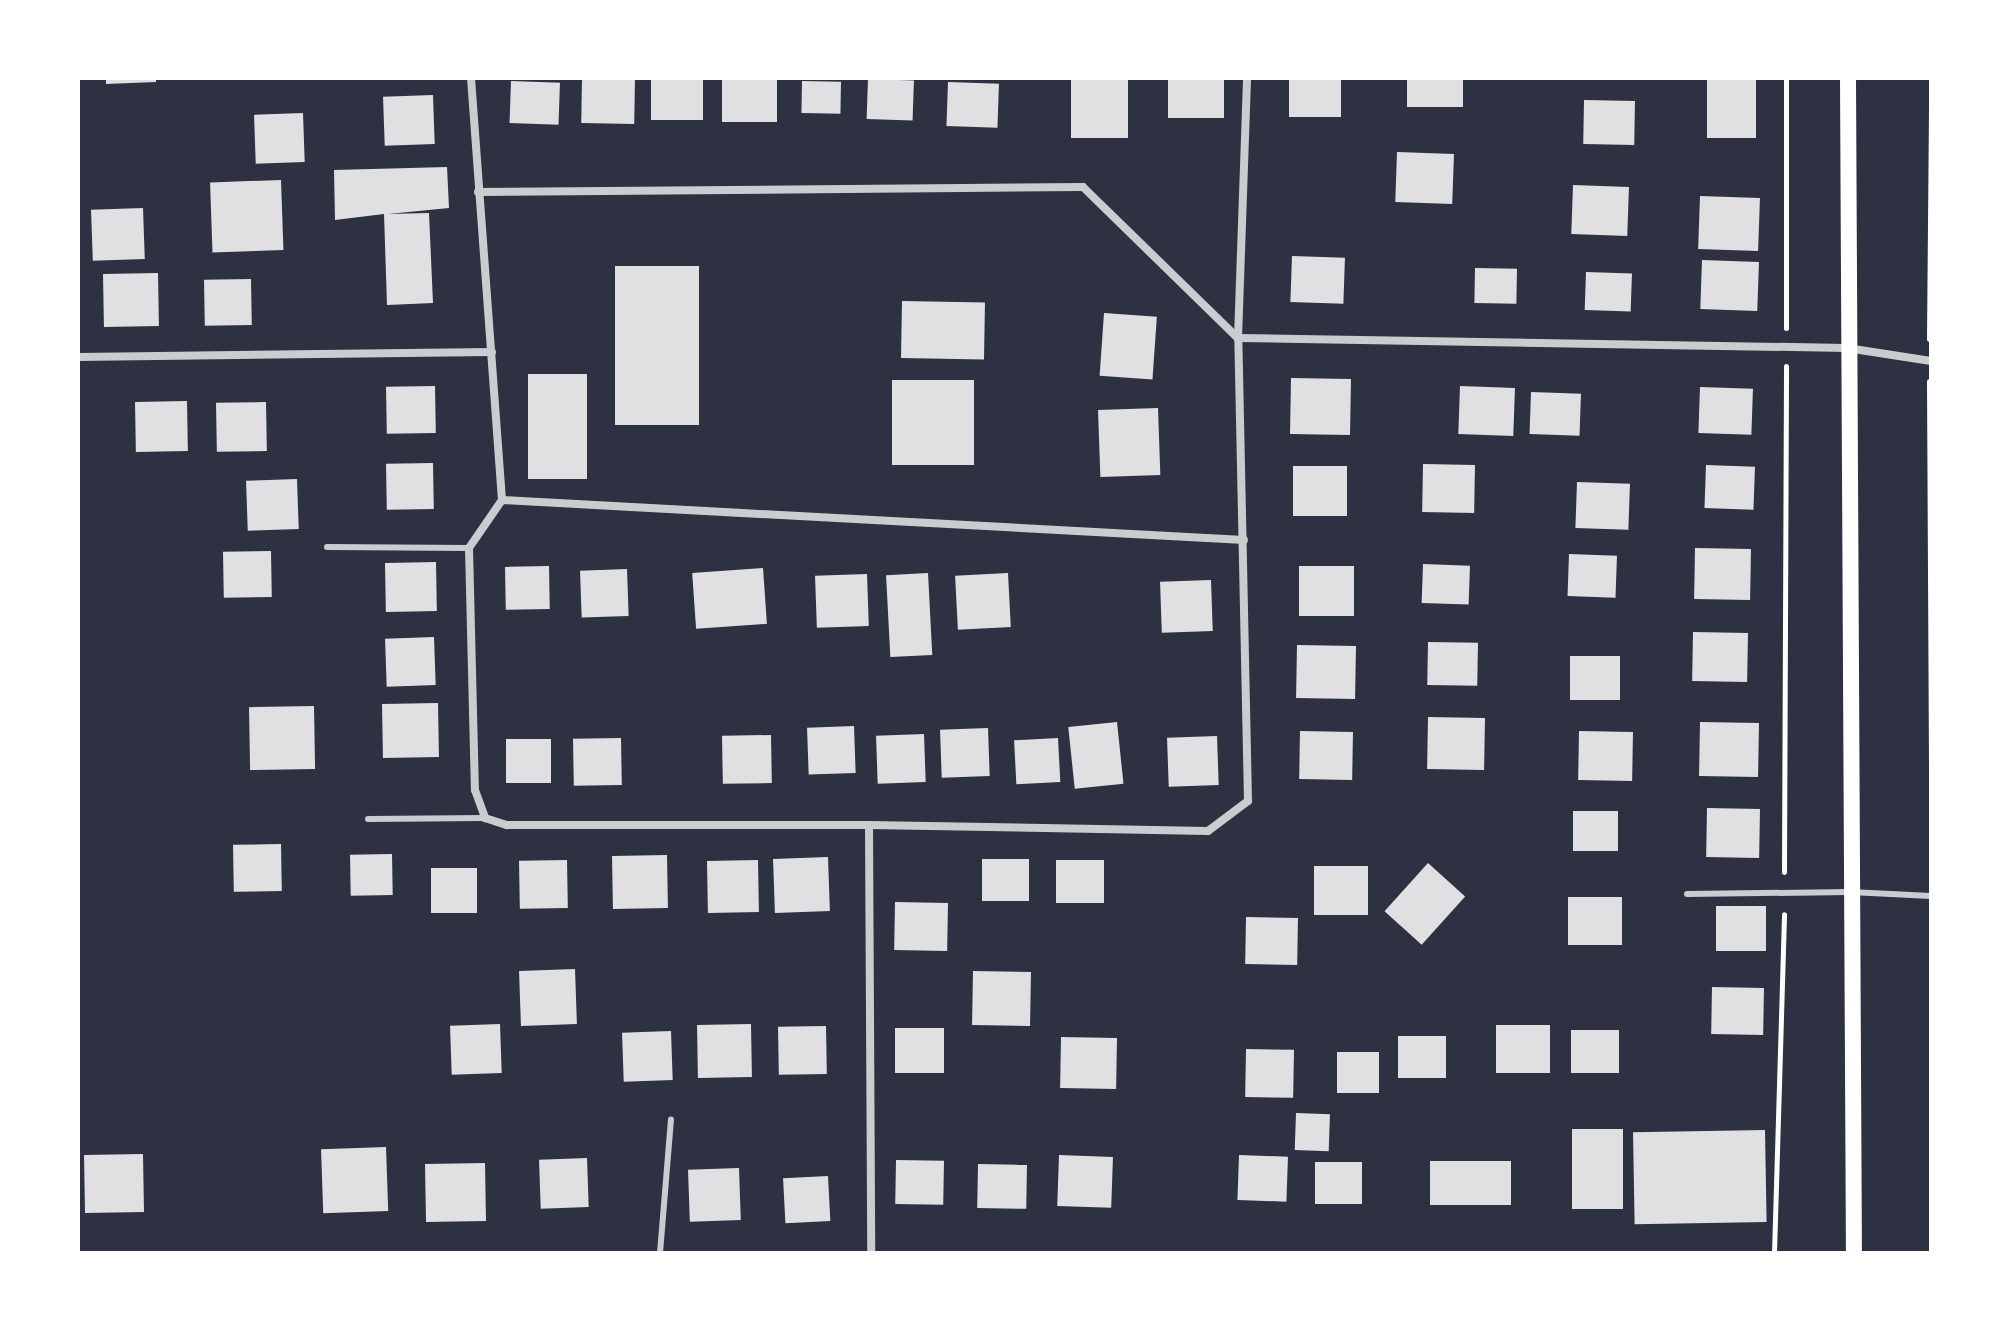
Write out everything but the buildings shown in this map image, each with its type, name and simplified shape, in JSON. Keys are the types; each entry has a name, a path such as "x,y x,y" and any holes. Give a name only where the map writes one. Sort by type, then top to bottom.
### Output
{"main road":[{"path":"1848,78 1854,1253"}],"street":[{"path":"471,78 502,500 469,548 475,790 485,818 507,825 869,825 1208,831 1248,801 1238,338 1247,78"},
{"path":"478,192 1083,187 1238,338 1847,348 1930,361"},
{"path":"78,357 492,352"},
{"path":"502,500 1244,540"},
{"path":"869,825 871,1253"}],"lane":[{"path":"327,547 469,548"},
{"path":"368,819 485,818"},
{"path":"1687,894 1850,892 1931,896"},
{"path":"660,1253 671,1119"}],"path":[{"path":"1774,1253 1784,893 1786,78"},
{"path":"1931,102 1931,828"}]}
